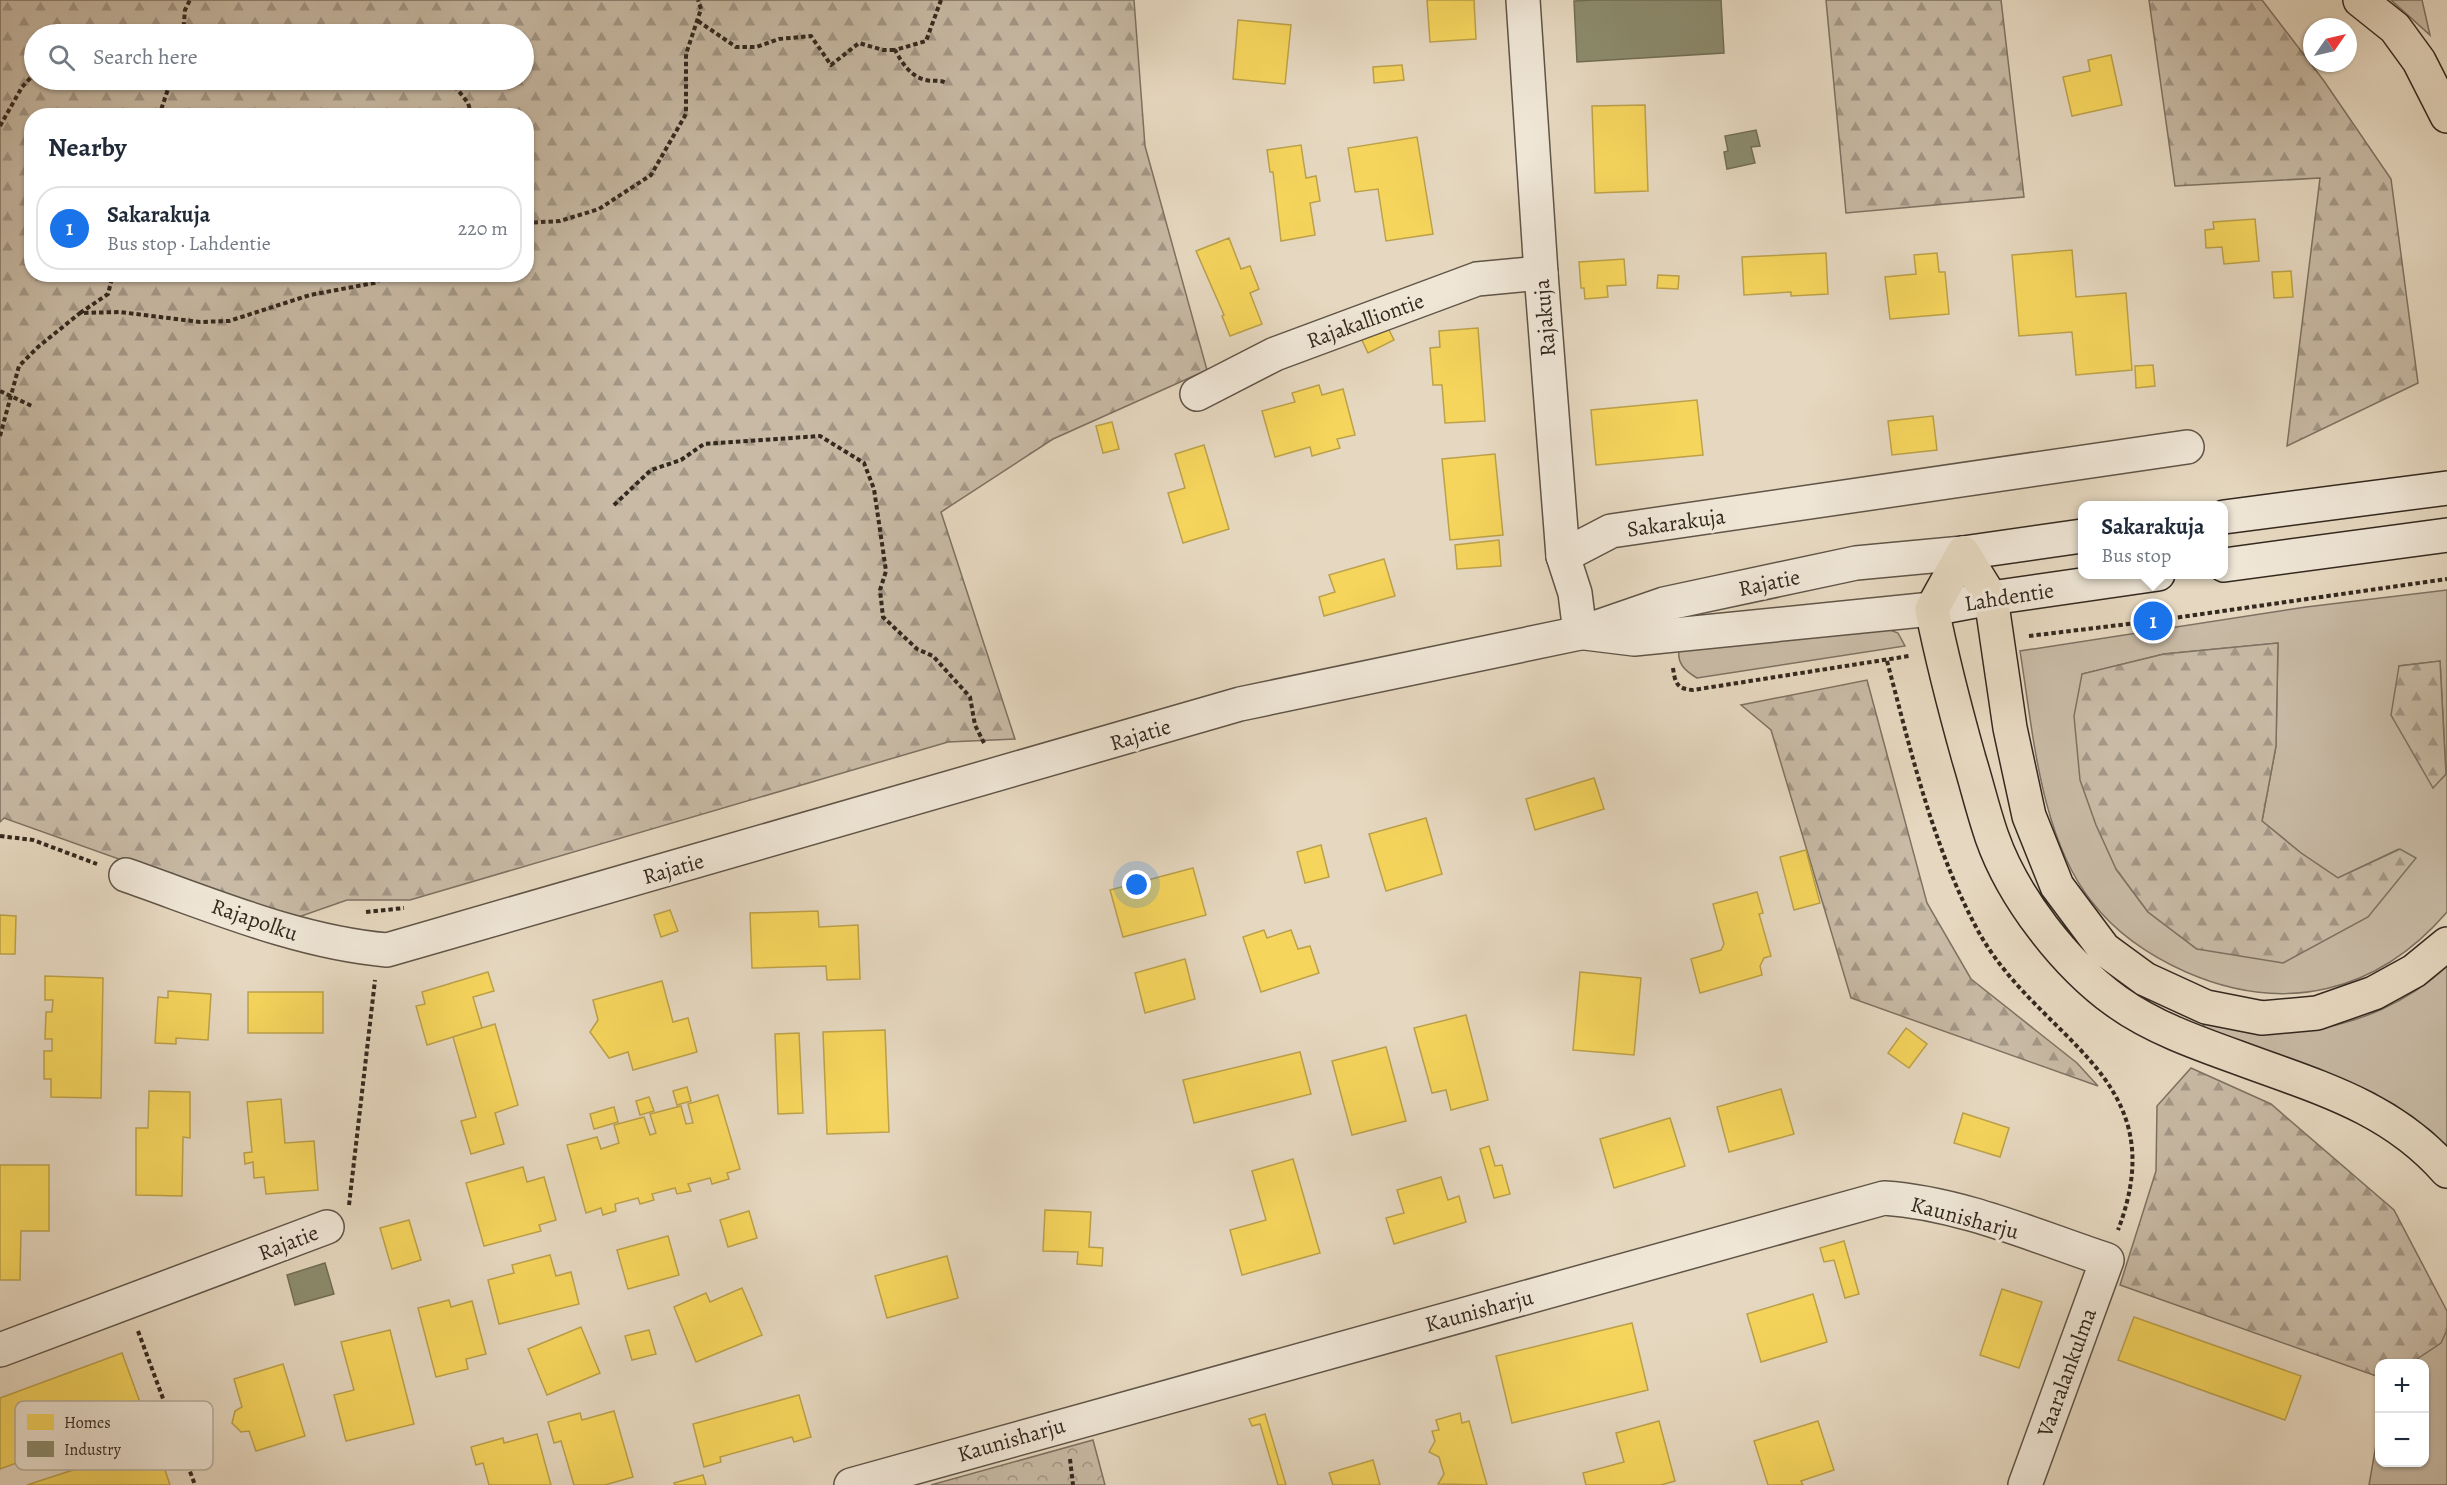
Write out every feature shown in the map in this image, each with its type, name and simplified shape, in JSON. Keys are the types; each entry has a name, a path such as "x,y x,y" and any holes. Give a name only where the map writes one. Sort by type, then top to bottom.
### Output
{"highway":[{"path":"2360,0 2395,28 2413,53 2447,116"},
{"path":"2447,944 2414,971 2374,993 2317,1013 2262,1018 2206,1007 2145,979 2104,949 2057,886 2029,816 2010,728 1991,598 1962,553 1932,609 1940,650 1992,838 2028,909 2078,970 2117,1002 2162,1028 2333,1093 2376,1113 2406,1131 2447,1171"}],"street":[{"name":"Rajakuja","path":"1523,0 1563,556 1575,593 1580,633"},
{"name":"Rajakalliontie","path":"1197,394 1275,354 1477,279 1541,273"},
{"name":"Sakarakuja","path":"1563,556 1611,531 2187,447"},
{"path":"2228,516 2447,488"},
{"path":"2228,564 2447,535"},
{"path":"1962,553 2078,537"},
{"name":"Rajatie","path":"387,950 1240,704 1580,633 1664,604 1856,563 1962,553"},
{"name":"Lahdentie","path":"1932,609 2123,579"},
{"name":"Rajatie","path":"1580,633 1634,639 1932,609"},
{"name":"Rajapolku","path":"126,875 297,934 350,947 387,950"},
{"name":"Kaunisharju","path":"851,1485 1884,1198 1917,1200 1954,1210 2107,1260"},
{"name":"Rajatie","path":"0,1350 327,1227"},
{"name":"Vaaralankulma","path":"2025,1485 2107,1260"}],"path":[{"path":"184,24 185,10 190,0"},
{"path":"534,223 560,221 599,209 651,175 686,114 686,54 701,9 698,0"},
{"path":"698,21 736,47 756,47 779,39 811,36 831,65 859,43 884,50 895,50 926,40 941,0"},
{"path":"895,50 901,63 913,75 946,83"},
{"path":"0,126 24,85"},
{"path":"162,108 168,90"},
{"path":"458,90 470,108"},
{"path":"0,436 8,414 19,366 38,347 80,313 108,294 111,282"},
{"path":"80,313 120,312 200,322 229,321 310,295 376,282"},
{"path":"0,391 10,398 34,407"},
{"path":"614,505 651,470 681,460 704,444 820,436 864,463 874,489 886,571 880,590 883,617 917,649 933,656 970,697 975,725 988,753"},
{"path":"1996,640 2153,621 2447,579"},
{"path":"1668,636 1676,683 1682,689 1887,660 1940,650"},
{"path":"1887,660 1920,785 1952,873 1976,928 1992,952 2035,1003 2095,1066 2117,1095 2126,1112 2134,1156 2131,1184 2125,1212 2107,1260"},
{"path":"0,836 33,840 126,875"},
{"name":"Rajatie","path":"327,1227 351,1203 376,970 387,950"},
{"path":"129,1303 165,1401"},
{"path":"190,1470 195,1485"}],"green space":[{"path":"0,0 1134,0 1145,146 1207,370 1053,439 941,512 1015,739 948,742 410,900 347,900 290,920 4,818 0,822"},
{"path":"1826,0 2001,0 2024,197 1846,213"},
{"path":"2149,0 2262,0 2303,54 2303,72 2317,72 2391,179 2418,383 2287,446 2320,178 2175,186"},
{"path":"2391,0 2422,0 2430,35"},
{"path":"2447,590 2447,912 2420,940 2390,962 2359,978 2327,988 2293,993 2258,992 2222,985 2186,972 2160,959 2123,934 2092,902 2075,876 2061,847 2050,815 2041,782 2020,651 2306,607","holes":["2278,643 2276,746 2262,821 2301,853 2338,878 2399,849 2197,949 2148,912 2116,869 2082,674 2164,654","2440,661 2446,774 2433,787 2399,666"]},
{"path":"1885,628 1898,633 1905,646 1697,678 1685,669 1679,657 1680,647"},
{"path":"2278,643 2276,746 2262,821 2301,853 2338,878 2400,849 2416,858 2368,917 2283,963 2197,949 2148,912 2116,869 2096,825 2080,780 2074,716 2082,674 2164,654"},
{"path":"2440,661 2446,774 2433,788 2391,715 2399,666"},
{"path":"1867,680 1927,903 1971,979 2077,1063 2098,1086 1851,998 1771,730 1741,705"},
{"path":"2447,966 2447,1154 2203,1029 2205,1019 2296,1030 2344,1023 2400,1000 2417,990"},
{"path":"2191,1068 2271,1104 2394,1210 2447,1311 2447,1330 2441,1343 2417,1359 2375,1359 2375,1376 2120,1285 2156,1171 2157,1106"},
{"path":"2447,1323 2447,1485 2369,1485 2375,1451 2375,1467 2429,1467 2429,1359 2409,1359"},
{"path":"1093,1440 1105,1485 931,1485"}],"building: Homes":[{"path":"1427,0 1474,0 1476,39 1430,42"},
{"path":"1238,20 1291,25 1285,84 1233,79"},
{"path":"2111,55 2122,105 2072,116 2063,77 2090,71 2088,60"},
{"path":"1402,65 1404,80 1374,83 1373,67"},
{"path":"1645,105 1648,191 1595,193 1592,106"},
{"path":"1417,137 1433,234 1386,241 1378,189 1355,192 1348,148"},
{"path":"1301,145 1306,178 1316,176 1320,201 1310,203 1315,235 1281,241 1273,172 1270,172 1267,150"},
{"path":"2255,219 2259,261 2224,264 2222,247 2206,248 2205,230 2214,229 2213,222"},
{"path":"1229,238 1241,269 1250,266 1259,289 1250,293 1262,324 1230,336 1222,316 1224,315 1196,251"},
{"path":"2072,250 2076,297 2126,293 2132,370 2076,375 2072,332 2019,336 2012,255"},
{"path":"1826,253 1828,294 1791,296 1791,292 1744,295 1742,257"},
{"path":"1937,253 1939,272 1945,272 1949,314 1890,319 1885,277 1916,274 1914,255"},
{"path":"1624,259 1626,285 1607,286 1608,297 1585,299 1584,288 1581,288 1579,262"},
{"path":"2291,271 2293,297 2274,298 2272,272"},
{"path":"1658,275 1679,276 1678,289 1657,288"},
{"path":"1387,326 1394,340 1368,353 1361,338"},
{"path":"1478,328 1485,421 1445,423 1442,385 1433,385 1430,348 1440,347 1439,331"},
{"path":"2153,365 2155,386 2136,388 2135,366"},
{"path":"1319,385 1322,395 1343,389 1355,435 1337,439 1340,448 1312,456 1310,447 1275,457 1262,411 1295,402 1292,393"},
{"path":"1697,400 1703,455 1596,465 1591,410"},
{"path":"1933,416 1937,450 1892,455 1888,421"},
{"path":"1112,422 1119,449 1103,453 1096,426"},
{"path":"1204,445 1229,529 1183,543 1168,493 1185,488 1175,454"},
{"path":"1495,454 1503,535 1450,540 1442,459"},
{"path":"1499,540 1501,566 1457,569 1455,545"},
{"path":"1384,559 1395,596 1324,616 1319,597 1335,592 1329,575"},
{"path":"1594,778 1604,809 1535,830 1526,799"},
{"path":"1426,818 1442,874 1386,891 1369,834"},
{"path":"1321,845 1329,877 1305,883 1297,852"},
{"path":"1806,850 1820,903 1794,910 1780,857"},
{"path":"1193,868 1206,915 1123,937 1110,890"},
{"path":"1757,892 1763,913 1759,914 1771,956 1764,958 1760,966 1762,975 1700,993 1691,959 1721,950 1724,944 1713,904"},
{"path":"670,910 678,931 661,937 654,915"},
{"path":"818,911 819,927 858,925 860,979 827,980 826,966 752,968 750,913"},
{"path":"0,915 16,916 15,954 0,954"},
{"path":"1264,930 1267,938 1291,930 1298,949 1310,946 1319,973 1261,992 1243,937"},
{"path":"1185,959 1195,999 1145,1013 1135,973"},
{"path":"488,972 494,991 473,997 482,1028 427,1045 416,1006 425,1004 422,992"},
{"path":"1580,972 1641,978 1634,1055 1573,1050"},
{"path":"45,976 103,978 101,1098 51,1097 51,1079 44,1079 44,1051 52,1051 52,1039 45,1039 46,1012 52,1012 53,1000 45,1000"},
{"path":"662,981 673,1022 688,1018 697,1052 633,1070 628,1052 609,1058 590,1032 598,1020 593,1000"},
{"path":"168,991 211,994 208,1040 176,1038 176,1044 155,1043 158,997 168,998"},
{"path":"248,992 323,992 323,1033 248,1033"},
{"path":"1466,1015 1488,1100 1451,1110 1446,1090 1432,1093 1414,1028"},
{"path":"495,1024 518,1105 495,1113 504,1144 471,1154 461,1121 476,1117 453,1037"},
{"path":"1906,1028 1927,1044 1909,1068 1888,1053"},
{"path":"885,1030 889,1132 827,1134 823,1032"},
{"path":"799,1033 803,1113 778,1114 775,1034"},
{"path":"1386,1047 1406,1121 1352,1135 1332,1061"},
{"path":"1300,1052 1311,1094 1194,1123 1183,1080"},
{"path":"687,1087 691,1101 677,1105 673,1091"},
{"path":"1781,1089 1794,1134 1729,1152 1717,1107"},
{"path":"149,1091 190,1092 190,1138 183,1137 182,1196 136,1195 136,1128 148,1128"},
{"path":"718,1095 740,1169 727,1173 729,1179 712,1184 710,1178 688,1184 691,1191 677,1194 675,1188 652,1194 654,1200 640,1204 638,1198 615,1204 616,1211 603,1215 601,1208 586,1213 567,1145 597,1137 601,1149 619,1143 614,1125 644,1117 650,1135 656,1133 650,1114 681,1106 686,1124 693,1123 688,1104"},
{"path":"649,1097 654,1111 640,1115 636,1101"},
{"path":"281,1099 285,1143 314,1141 318,1190 266,1194 264,1177 254,1178 253,1162 245,1164 244,1153 252,1152 247,1102"},
{"path":"614,1107 618,1122 594,1129 590,1114"},
{"path":"1963,1113 2009,1128 2000,1157 1954,1143"},
{"path":"1670,1118 1685,1166 1614,1188 1600,1139"},
{"path":"1489,1146 1495,1166 1502,1165 1510,1194 1494,1198 1480,1149"},
{"path":"1293,1159 1320,1253 1242,1275 1230,1230 1266,1220 1252,1171"},
{"path":"0,1165 49,1165 49,1231 21,1231 20,1280 0,1280"},
{"path":"523,1167 527,1182 544,1177 556,1220 539,1225 541,1231 484,1246 466,1183"},
{"path":"1441,1177 1448,1200 1459,1196 1466,1222 1394,1244 1386,1218 1404,1213 1397,1190"},
{"path":"1045,1210 1091,1212 1089,1247 1103,1248 1102,1266 1077,1264 1078,1252 1043,1251"},
{"path":"749,1211 757,1238 728,1247 720,1220"},
{"path":"409,1220 421,1260 392,1269 380,1228"},
{"path":"668,1236 679,1275 628,1289 617,1250"},
{"path":"1844,1241 1859,1294 1845,1298 1834,1260 1824,1262 1820,1248"},
{"path":"550,1255 556,1276 571,1272 579,1304 499,1324 488,1280 514,1273 512,1265"},
{"path":"947,1256 958,1298 887,1318 875,1276"},
{"path":"742,1288 762,1335 696,1362 674,1307 706,1293 710,1302"},
{"path":"2002,1289 2042,1302 2019,1368 1980,1355"},
{"path":"1813,1294 1827,1342 1761,1362 1747,1314"},
{"path":"449,1300 451,1307 472,1301 486,1354 466,1359 468,1369 436,1377 418,1308"},
{"path":"2134,1317 2301,1376 2285,1420 2118,1360"},
{"path":"1632,1323 1648,1390 1512,1423 1496,1356"},
{"path":"581,1327 600,1373 547,1395 528,1349"},
{"path":"390,1330 414,1424 346,1441 334,1395 354,1390 341,1342"},
{"path":"649,1330 656,1354 632,1360 625,1336"},
{"path":"122,1353 140,1401 15,1401 15,1464 0,1469 0,1398"},
{"path":"283,1364 305,1436 256,1451 249,1431 241,1432 232,1423 235,1411 242,1407 234,1379"},
{"path":"799,1395 811,1437 794,1442 792,1437 720,1457 721,1462 704,1467 693,1424"},
{"path":"614,1411 633,1477 605,1485 574,1485 561,1441 554,1443 548,1422 580,1413 582,1420"},
{"path":"1460,1413 1462,1423 1469,1421 1487,1485 1438,1484 1444,1474 1439,1457 1429,1452 1435,1441 1432,1431 1439,1430 1436,1420"},
{"path":"1265,1414 1286,1485 1278,1485 1260,1424 1252,1426 1249,1419"},
{"path":"1659,1421 1675,1481 1661,1485 1586,1485 1583,1473 1624,1462 1616,1433"},
{"path":"1818,1421 1834,1470 1801,1481 1803,1485 1768,1485 1754,1441"},
{"path":"537,1434 551,1485 489,1485 483,1463 476,1465 471,1447 503,1438 504,1443"},
{"path":"1373,1460 1380,1485 1333,1485 1329,1473"},
{"path":"73,1470 165,1470 170,1485 27,1485"},
{"path":"703,1475 706,1485 675,1485 674,1483"}],"building: Industry":[{"path":"1721,0 1724,53 1577,62 1574,1"},
{"path":"1756,130 1760,146 1751,147 1755,163 1727,169 1724,152 1728,151 1725,136"},
{"path":"325,1263 334,1294 295,1305 287,1275"}],"place":[{"name":"Sakarakuja","path":"2153,621"}]}
